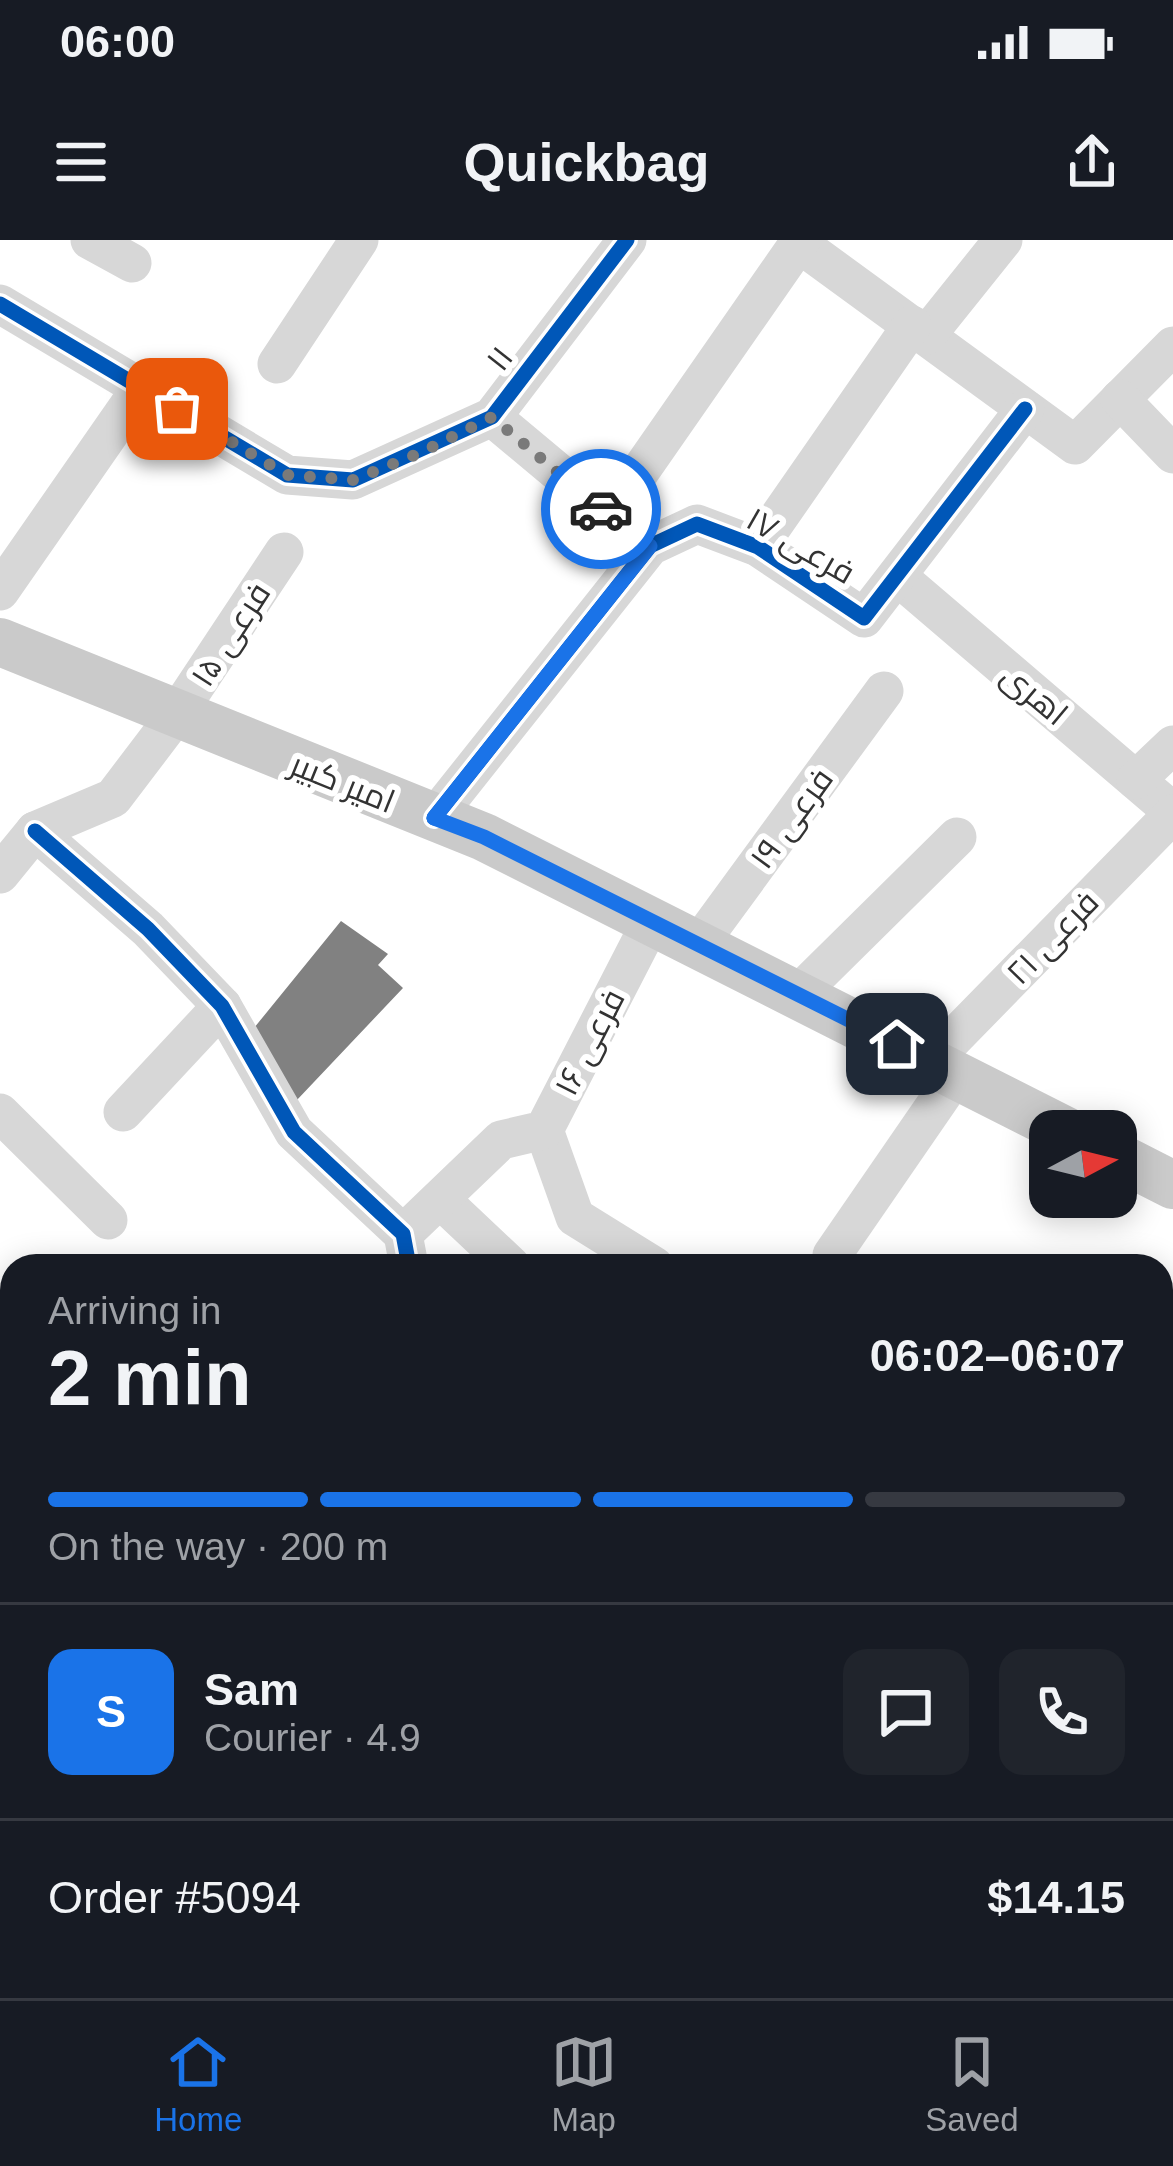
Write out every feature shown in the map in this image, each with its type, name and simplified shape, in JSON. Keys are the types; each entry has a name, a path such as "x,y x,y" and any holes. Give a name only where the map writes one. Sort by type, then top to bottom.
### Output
{"main road":[{"name":"امیر کبیر","path":"0,642 484,837 1029,1112"},
{"path":"1137,1167 1173,1185"}],"street":[{"path":"90,240 132,263"},
{"path":"278,364 358,240"},
{"name":"۱۱","path":"0,304 287,475 353,480 492,417 627,240"},
{"path":"758,547 919,330 1003,240"},
{"path":"609,516 801,242 848,255 919,330 1075,445 1173,346"},
{"path":"0,591 141,388"},
{"path":"1120,398 1173,454"},
{"name":"فرعی ۱۷","path":"650,546 697,524 758,547 864,618 1025,409"},
{"path":"434,818 650,546 492,417"},
{"name":"فرعی ۱۵","path":"35,831 113,798 176,715 284,552"},
{"name":"اهری","path":"897,576 1173,813"},
{"name":"فرعی ۱۹","path":"698,945 884,691"},
{"path":"1136,781 1173,745"},
{"name":"فرعی ۲۱","path":"833,1254 943,1068 1173,813"},
{"path":"0,874 35,831 148,929 222,1006 294,1132 406,1250"},
{"path":"797,995 958,837"},
{"name":"فرعی ۱۶","path":"406,1250 440,1200 501,1140 544,1130 651,922"},
{"path":"123,1112 222,1006"},
{"path":"0,1113 108,1220"},
{"path":"544,1130 575,1217 635,1254"},
{"path":"440,1200 498,1254"}],"building":[{"path":"341,921 388,954 378,965 403,988 296,1101 254,1028"}],"cycle path":[{"path":"0,304 287,475 353,480 492,417 627,240"},
{"path":"434,818 650,546 697,524 758,547 864,618 1025,409"},
{"path":"35,831 148,929 222,1006 294,1132 403,1234 407,1254"}],"way so far":[{"path":"177,409 287,475 353,480 492,417 601,509"}],"route":[{"path":"601,509 650,546 434,818 484,837 897,1044"}]}
